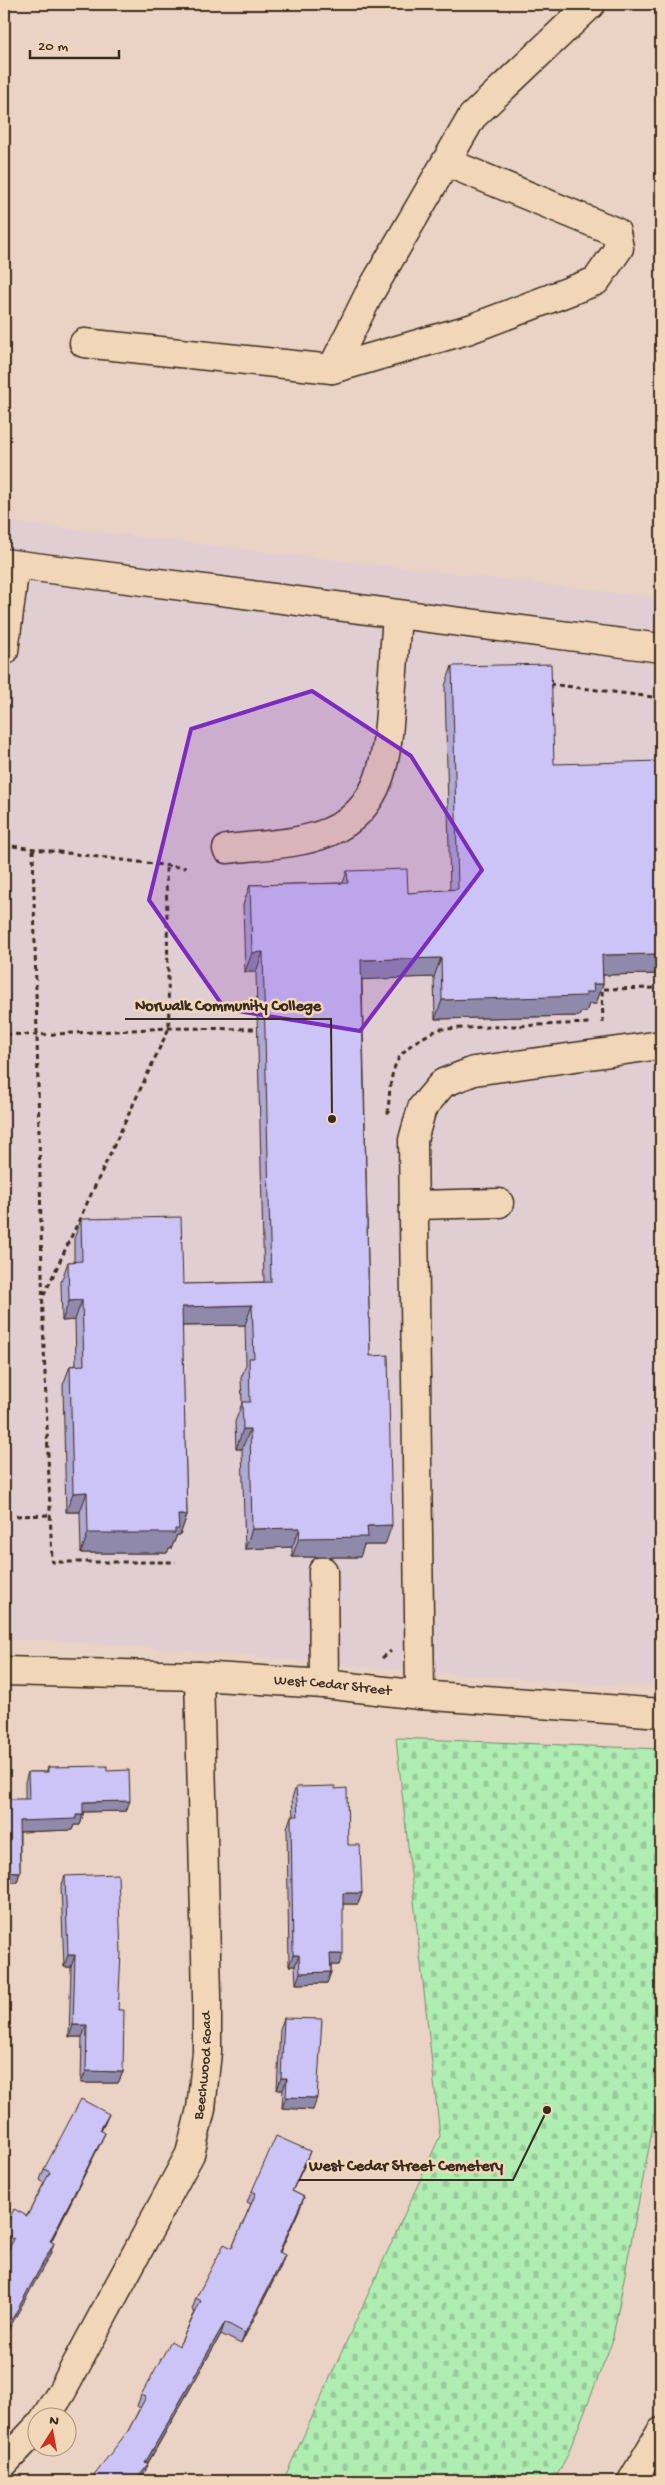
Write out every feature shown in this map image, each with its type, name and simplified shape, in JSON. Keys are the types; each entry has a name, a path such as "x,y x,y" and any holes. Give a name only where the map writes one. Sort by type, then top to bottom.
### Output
{"street":[{"path":"332,369 368,296 472,117 591,4"},
{"path":"84,343 332,369 470,330 596,281 619,248 616,232 446,162"},
{"path":"4,652 10,564 661,648"},
{"path":"227,849 289,842 327,833 342,826 365,806 386,760 397,615"},
{"path":"420,1695 413,1140 422,1108 443,1083 474,1071 661,1045"},
{"path":"414,1205 498,1203"},
{"path":"323,1571 324,1684"},
{"name":"West Cedar Street","path":"4,1671 199,1676 324,1684 420,1695 661,1713"},
{"name":"Beechwood Road","path":"51,2408 190,2154 202,2109 207,2052 207,1996 199,1676"},
{"path":"632,2481 661,2432"},
{"path":"4,2463 28,2438"}],"path":[{"path":"549,684 661,698"},
{"path":"4,845 186,868"},
{"path":"33,849 43,1297 52,1562 176,1562"},
{"path":"43,1297 169,1028 166,866"},
{"path":"6,1034 38,1035 169,1028 257,1029"},
{"path":"16,1516 50,1515"}],"highlighted area":[{"path":"312,691 411,756 482,870 360,1031 225,1009 149,900 191,729"}],"shaded area":[{"path":"4,521 661,598 661,1686 607,1685 367,1667 245,1655 48,1640 4,1640"}],"green space":[{"path":"396,1738 661,1749 661,2084 612,2342 567,2456 554,2481 283,2481 440,2136"}],"building":[{"path":"551,664 554,764 661,761 661,954 602,955 603,984 593,984 594,992 586,992 586,996 442,1000 441,958 361,960 370,1356 388,1355 392,1525 367,1526 368,1537 299,1538 300,1528 252,1529 250,1429 243,1429 242,1402 250,1402 249,1358 254,1358 252,1305 182,1307 187,1515 178,1515 179,1529 175,1529 175,1533 88,1533 87,1492 73,1493 70,1366 84,1365 82,1300 69,1301 68,1262 82,1261 81,1219 181,1217 183,1284 271,1282 263,952 252,953 250,885 348,883 347,871 407,869 408,893 458,889 452,666"},
{"path":"107,1766 107,1771 129,1770 130,1801 83,1802 83,1815 76,1815 76,1819 19,1821 20,1872 4,1871 4,1799 29,1799 28,1772 48,1772 48,1767"},
{"path":"335,1786 335,1789 347,1788 348,1845 360,1845 362,1893 343,1893 343,1954 330,1954 331,1972 300,1973 299,1955 293,1955 291,1816 298,1816 296,1787"},
{"path":"661,1808 661,1837 659,1836"},
{"path":"118,1874 121,1954 118,2010 124,2010 123,2072 86,2071 87,2025 73,2025 75,1955 68,1955 65,1876"},
{"path":"284,2018 322,2019 317,2098 286,2097 287,2078 281,2078"},
{"path":"81,2099 109,2114 100,2130 105,2133 50,2241 54,2243 4,2334 4,2259 14,2239 4,2234 4,2229 14,2209 27,2216 50,2172 44,2169"},
{"path":"276,2136 310,2151 292,2191 304,2197 279,2252 285,2255 245,2333 225,2322 145,2463 148,2465 135,2481 89,2481 128,2431 146,2397 141,2395 171,2341 179,2346 201,2301 196,2298 224,2244 232,2248 256,2193 252,2191"}],"place":[{"name":"Norwalk Community College","path":"332,1119"},
{"name":"West Cedar Street Cemetery","path":"547,2110"}]}
